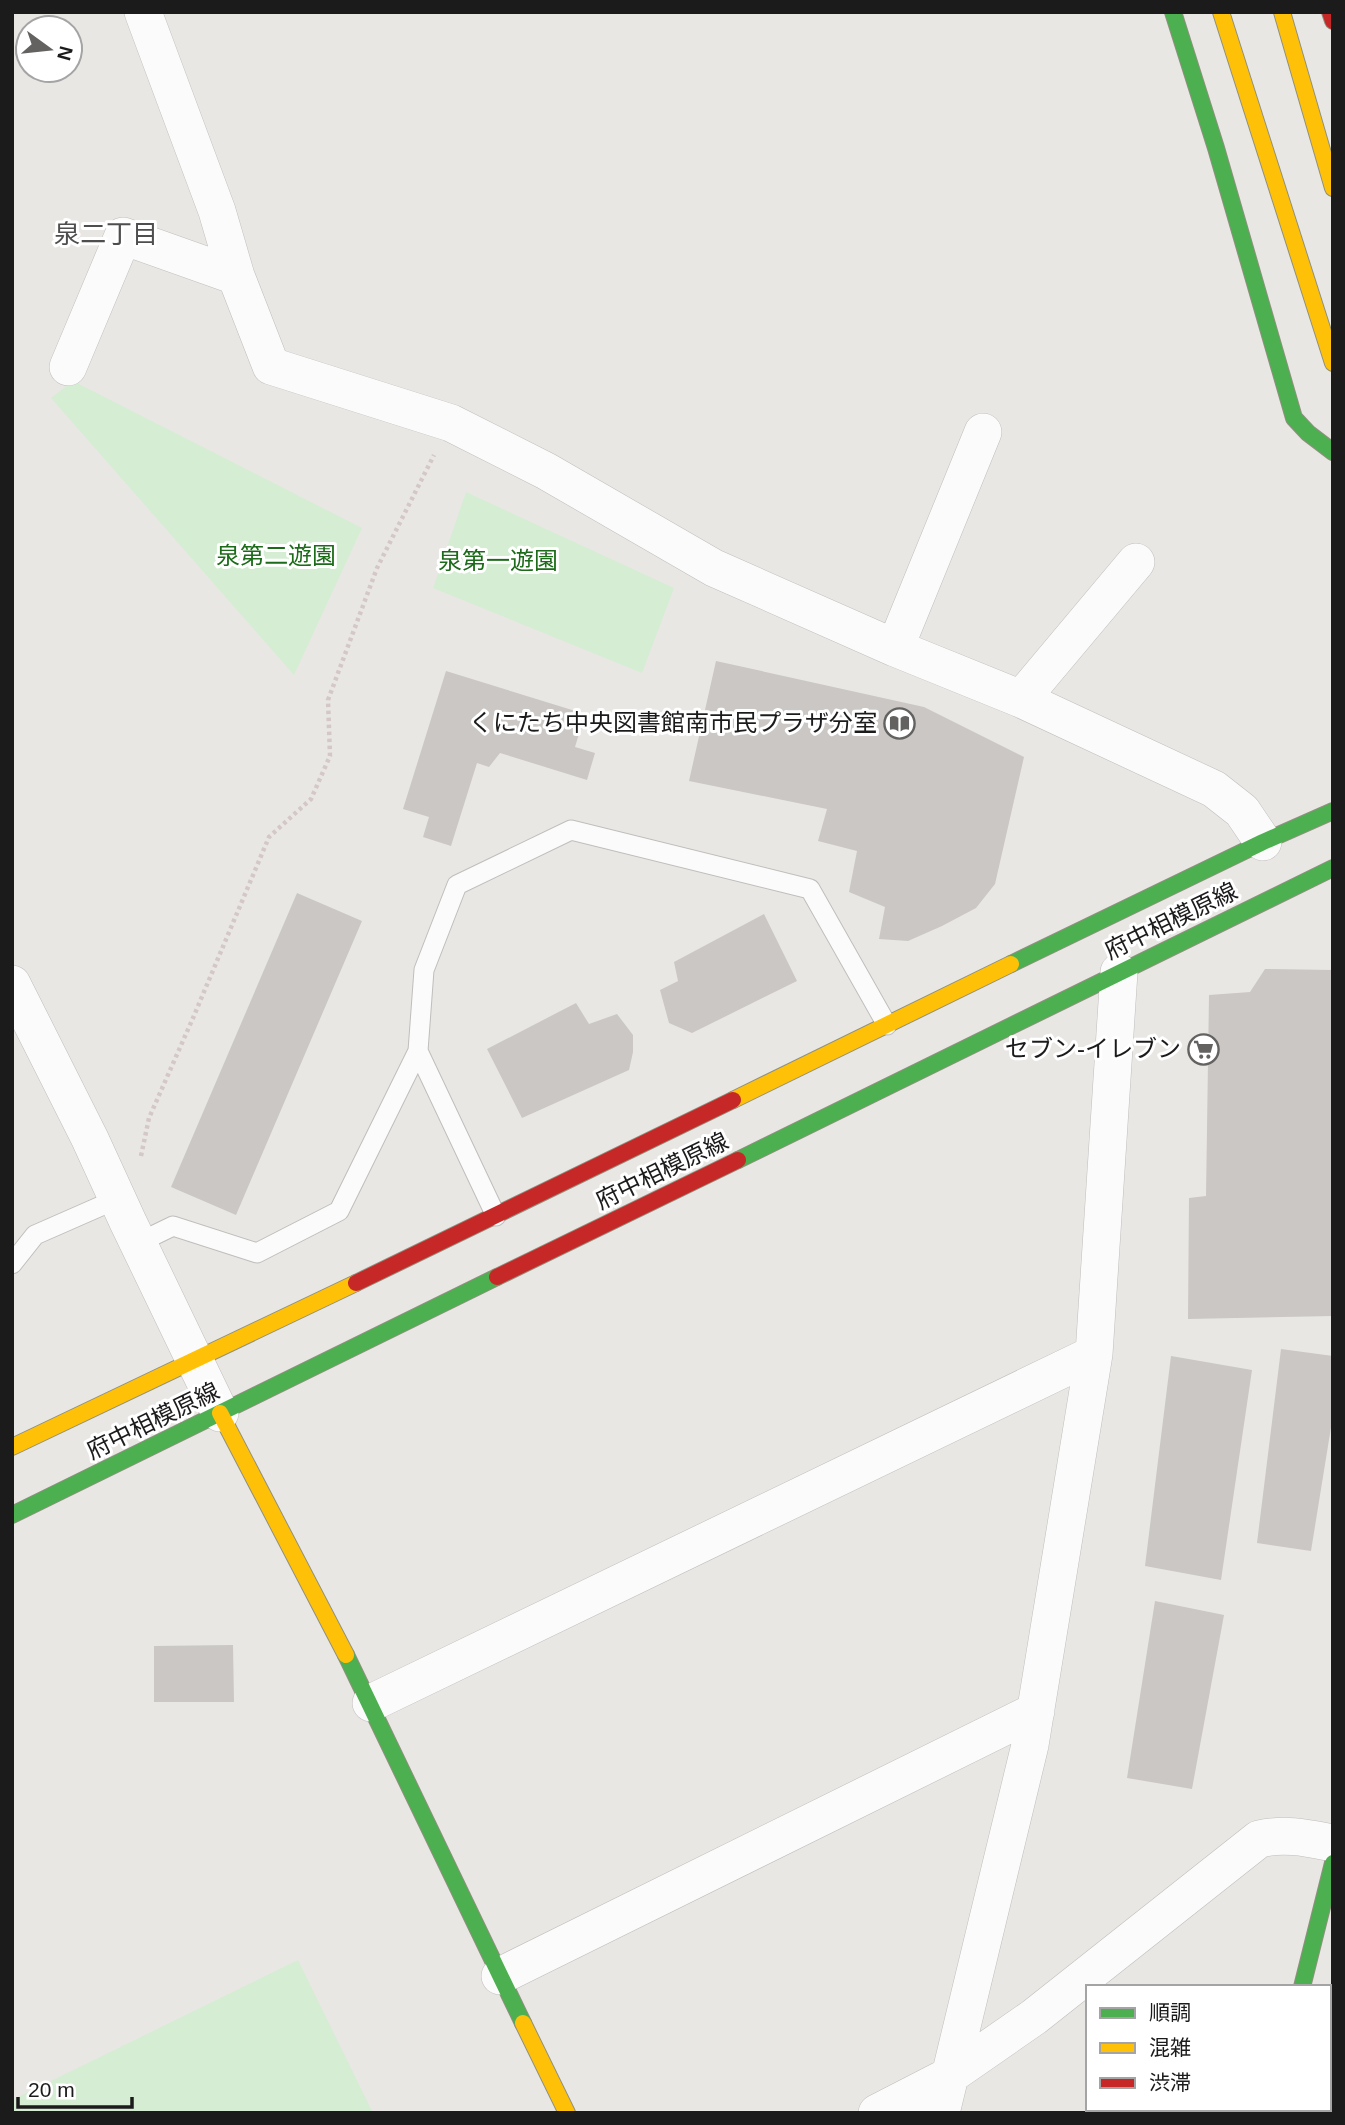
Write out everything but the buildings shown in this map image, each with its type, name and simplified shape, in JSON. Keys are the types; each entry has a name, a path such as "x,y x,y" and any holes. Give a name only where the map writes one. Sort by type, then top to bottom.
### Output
{"main road":[{"path":"1173,12 1216,148 1294,418 1333,453"},
{"path":"1222,12 1333,363"},
{"path":"1282,12 1333,188"},
{"path":"1330,12 1333,21"},
{"name":"府中相模原線","path":"12,1447 496,1216 1263,842 1333,811"},
{"name":"府中相模原線","path":"12,1515 1333,868"},
{"path":"220,1413 371,1703 567,2113"},
{"path":"1302,1985 1333,1863"}],"street":[{"path":"143,12 212,198 236,276 271,366 451,423 546,471 714,568 895,649 1021,699 1214,789 1242,811 1263,842"},
{"path":"68,367 122,236 236,276"},
{"path":"895,649 983,432"},
{"path":"1021,699 1136,562"},
{"path":"941,2113 1030,1745 1094,1354 1119,972"},
{"path":"12,984 90,1139 220,1413"},
{"path":"371,1703 1094,1354"},
{"path":"500,1976 1036,1711"},
{"path":"877,2113 949,2077 1034,2017 1259,1839 1295,1835 1333,1843"}],"lane":[{"path":"138,1243 173,1226 257,1253 339,1211 418,1051 424,970 457,885 571,830 810,889 887,1026"},
{"path":"418,1051 496,1216"},
{"path":"12,1264 35,1235 117,1199"}],"path":[{"path":"141,1157 149,1118 194,1018 269,837 311,799 330,756 328,700 377,568 451,423"}],"green space":[{"name":"泉第二遊園","path":"73,381 362,528 294,675 51,398"},
{"name":"泉第一遊園","path":"466,492 674,588 642,673 433,588"},
{"path":"298,1960 373,2113 12,2113 12,2100"}],"traffic: fast":[{"path":"1173,12 1216,148 1294,418 1308,433 1333,452"},
{"path":"1011,964 1333,811"},
{"path":"738,1160 1333,868"},
{"path":"12,1515 497,1277"},
{"path":"346,1655 523,2023"},
{"path":"1302,1985 1333,1863"},
{"path":"1331,2050 1333,2043"}],"traffic: slow":[{"path":"1221,12 1333,363"},
{"path":"1282,12 1333,188"},
{"path":"733,1100 1011,964"},
{"path":"12,1447 356,1283"},
{"path":"220,1413 346,1655"},
{"path":"523,2023 567,2113"}],"traffic: jam":[{"path":"1330,12 1333,21"},
{"path":"356,1283 733,1100"},
{"path":"497,1277 738,1160"}],"place":[{"name":"くにたち中央図書館南市民プラザ分室","path":"900,723"},
{"name":"セブン-イレブン","path":"1204,1049"}],"district":[{"name":"泉二丁目","path":"106,234"}]}
